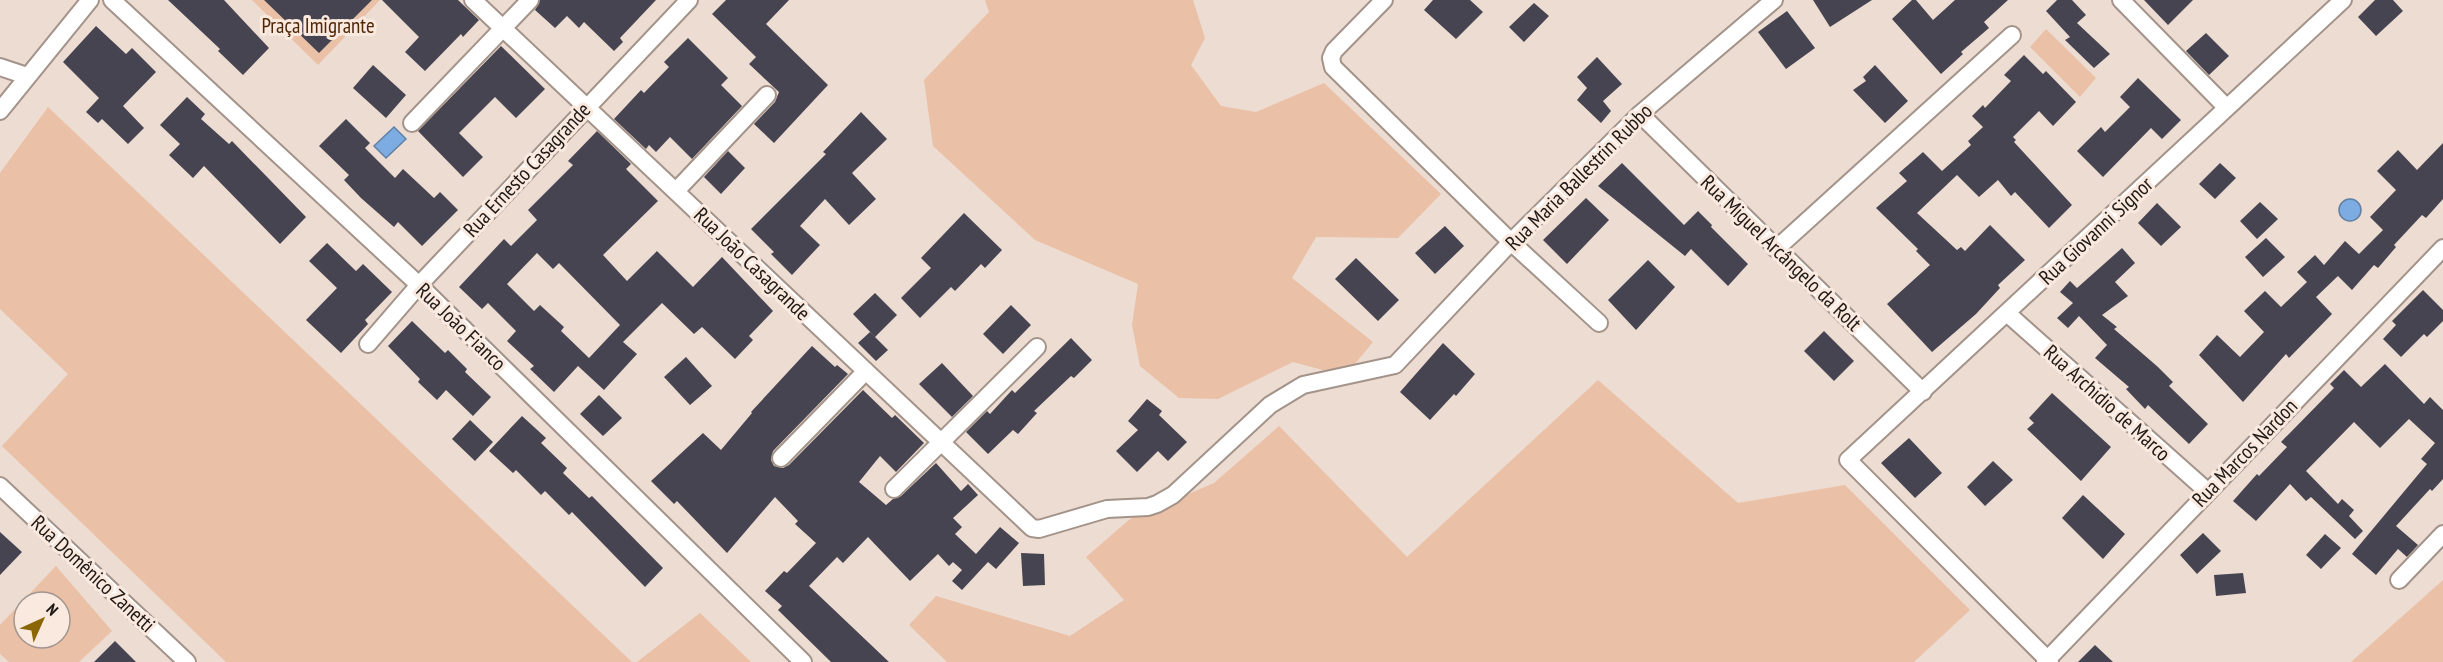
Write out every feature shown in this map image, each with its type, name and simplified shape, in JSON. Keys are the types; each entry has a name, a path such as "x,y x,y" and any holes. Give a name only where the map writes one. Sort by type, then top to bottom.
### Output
{"street":[{"path":"0,111 90,0"},
{"name":"Rua João Fianco","path":"112,0 419,285 803,662"},
{"name":"Rua João Casagrande","path":"473,0 1032,528"},
{"path":"412,123 530,0"},
{"name":"Rua Ernesto Casagrande","path":"368,344 419,285 689,0"},
{"path":"1384,0 1334,51 1331,58 1333,67 1511,242 1599,323"},
{"name":"Rua Maria Ballestrin Rubbo","path":"1032,528 1047,529 1079,516 1107,509 1157,504 1173,495 1270,405 1303,385 1395,365 1511,242 1640,114 1773,0"},
{"path":"2121,0 2226,107"},
{"name":"Rua Giovanni Signor","path":"2048,661 1848,460 2343,0"},
{"path":"1776,249 2012,35"},
{"path":"0,67 27,76"},
{"path":"676,191 767,95"},
{"name":"Rua Miguel Arcângelo da Rolt","path":"1640,114 1923,392"},
{"name":"Rua Marcos Nardon","path":"2048,661 2207,491 2443,248"},
{"name":"Rua Archidio de Marco","path":"2007,314 2207,491"},
{"path":"894,489 1037,347"},
{"path":"781,458 865,372"},
{"name":"Rua Domênico Zanetti","path":"0,486 187,662"},
{"path":"2399,580 2443,534"}],"green space":[{"name":"Praça Imigrante","path":"252,0 380,0 318,65"},
{"path":"985,0 1193,0 1205,38 1191,65 1221,106 1256,112 1324,83 1441,194 1398,238 1316,237 1292,278 1373,342 1345,376 1293,362 1218,399 1179,398 1140,366 1132,325 1138,284 1035,240 933,146 924,80 989,12"},
{"path":"2046,29 2096,78 2080,97 2030,47"},
{"path":"48,107 632,662 226,662 2,446 68,374 0,309 0,173"},
{"path":"1598,380 1738,503 1845,485 1970,610 1914,662 947,662 909,625 936,596 1070,636 1124,600 1086,557 1130,519 1214,483 1279,426 1407,557"},
{"path":"56,566 112,631 79,662 9,662 0,654 0,625 12,612 12,650 72,650 72,590 33,590"},
{"path":"2443,580 2443,662 2351,662"},
{"path":"700,613 751,662 637,662"}],"water":[{"path":"394,127 406,139 386,158 374,146"},
{"path":"2350,199 2360,206 2361,210 2354,220 2350,221 2340,214 2339,210 2346,200"}],"building":[{"path":"168,0 224,0 269,48 243,75 218,51 220,49"},
{"name":"Praça Imigrante","path":"264,0 372,0 319,53"},
{"path":"382,0 458,0 479,20 463,37 461,34 425,71 405,52 419,37"},
{"path":"540,0 656,0 620,38 623,42 614,51 584,22 579,28 567,16 555,28 535,10"},
{"path":"726,0 789,0 766,24 828,85 774,143 754,124 775,102 779,92 749,64 756,57 712,14"},
{"path":"1433,0 1470,0 1483,12 1456,39 1424,10"},
{"path":"1813,0 1872,0 1830,27"},
{"path":"1912,0 1916,0 1933,20 1955,0 2008,0 1984,22 1989,28 1961,52 1963,54 1941,74 1892,19"},
{"path":"2057,0 2072,0 2086,15 2077,23 2110,54 2094,68 2065,40 2070,37 2046,11"},
{"path":"2144,0 2193,0 2168,25"},
{"path":"2375,0 2393,0 2403,11 2376,36 2358,17"},
{"path":"1534,3 1549,16 1524,42 1509,27"},
{"path":"1787,11 1815,48 1786,69 1758,32"},
{"path":"96,26 126,54 132,48 156,72 123,106 144,128 128,144 102,119 98,123 86,112 99,98 63,62"},
{"path":"2206,33 2229,56 2209,75 2186,51"},
{"path":"688,38 728,78 721,85 742,106 692,159 670,137 656,152 649,145 646,149 614,119 641,90 644,93 669,67 664,62"},
{"path":"501,46 545,89 516,118 495,97 459,133 483,157 463,177 418,131"},
{"path":"2024,55 2043,74 2046,71 2076,102 2053,126 2039,111 2013,137 2016,140 2014,142 2072,205 2049,228 2015,192 2011,196 1998,180 1979,197 1957,175 1917,213 1957,250 1961,247 1965,251 1990,225 2025,260 1998,285 2000,288 1976,314 1932,352 1887,304 1930,265 1916,251 1918,249 1876,208 1907,181 1899,173 1923,152 1942,171 1971,145 1968,141 1983,127 1972,116 1983,105 1985,108 2011,81 2004,75"},
{"path":"1597,57 1622,84 1603,101 1611,111 1601,123 1577,100 1587,88 1577,77"},
{"path":"373,65 406,95 386,118 353,88"},
{"path":"1875,65 1908,101 1885,123 1853,90 1866,81 1863,77"},
{"path":"2138,78 2181,120 2162,139 2151,128 2103,177 2077,151 2101,127 2105,132 2130,107 2120,97"},
{"path":"187,97 205,114 201,119 229,144 232,141 306,217 280,244 204,166 193,178 169,155 180,144 160,125"},
{"path":"861,112 887,139 852,173 876,199 849,225 825,199 800,226 820,245 792,275 771,254 774,252 751,229 826,154 823,152"},
{"path":"346,119 370,143 365,148 395,178 403,169 434,198 440,192 458,210 422,246 398,222 394,227 361,198 344,180 349,175 319,146"},
{"path":"597,131 631,164 626,169 658,201 603,255 627,281 657,251 693,287 722,257 773,311 749,336 753,340 735,359 702,327 694,334 662,303 623,342 637,354 604,390 578,366 554,392 530,369 534,366 507,341 516,331 488,303 482,309 459,287 504,239 511,246 537,220 528,210 573,165 568,161","holes":["537,253 553,269 559,263 620,325 589,358 561,331 564,327 540,305 534,311 507,284"]},
{"path":"2443,143 2443,199 2426,218 2422,215 2394,245 2396,247 2378,268 2374,265 2352,290 2338,276 2316,297 2332,314 2289,358 2286,354 2243,402 2199,355 2217,335 2240,357 2264,332 2244,311 2265,291 2281,307 2307,282 2297,272 2315,255 2324,265 2345,241 2359,254 2383,230 2370,217 2396,190 2377,171 2398,150 2417,170"},
{"path":"728,151 745,168 721,194 704,177"},
{"path":"1622,163 1684,225 1698,211 1748,264 1728,286 1691,249 1685,256 1598,186"},
{"path":"2220,163 2236,178 2215,199 2199,184"},
{"path":"1586,198 1609,220 1567,264 1543,240"},
{"path":"2260,202 2278,219 2257,239 2240,221"},
{"path":"2157,203 2181,227 2161,246 2138,223"},
{"path":"964,213 1002,250 985,268 981,264 955,291 951,287 920,318 901,298 931,268 921,258"},
{"path":"1445,226 1464,246 1435,274 1415,253"},
{"path":"2266,238 2285,257 2263,277 2245,257"},
{"path":"327,243 356,271 363,264 392,292 365,320 368,324 341,353 306,320 337,288 309,261"},
{"path":"2122,248 2135,263 2115,282 2128,296 2102,315 2117,327 2114,329 2173,382 2169,386 2208,424 2189,444 2148,405 2145,409 2126,389 2129,387 2095,358 2107,345 2079,316 2068,328 2057,318 2073,303 2060,292 2070,281 2077,288"},
{"path":"1356,258 1399,300 1378,321 1335,279"},
{"path":"1648,260 1675,287 1636,330 1608,300"},
{"path":"2423,290 2443,310 2443,321 2427,337 2424,334 2401,357 2383,339 2396,325 2392,321"},
{"path":"875,293 897,315 875,337 853,314"},
{"path":"1011,305 1031,325 1003,354 983,334"},
{"path":"412,321 445,353 448,350 467,369 465,372 491,397 473,416 446,390 437,400 418,382 420,379 388,346"},
{"path":"1824,331 1854,361 1834,381 1804,351"},
{"path":"870,332 888,350 876,361 858,343"},
{"path":"1071,338 1092,360 1074,378 1071,376 1034,411 1037,413 1018,434 1013,430 988,454 966,432 987,411 990,414 1012,390 1015,393"},
{"path":"1443,343 1475,374 1456,396 1454,394 1430,420 1400,392"},
{"path":"812,346 835,367 837,365 848,374 773,451 771,460 774,466 783,468 789,465 863,390 892,418 895,415 924,443 896,472 880,456 859,482 886,505 901,496 936,463 961,491 968,484 978,495 953,518 962,527 955,534 976,554 1000,527 1019,543 996,569 988,562 962,590 952,581 962,570 953,562 949,566 938,554 910,581 868,537 843,563 837,557 809,586 889,662 831,662 778,610 782,606 765,591 784,571 787,573 816,543 795,524 798,521 775,497 727,553 677,501 674,504 651,481 703,433 721,450 751,412"},
{"path":"686,357 712,386 690,405 664,377"},
{"path":"942,363 973,396 952,417 919,384"},
{"path":"2385,364 2424,404 2430,397 2443,410 2443,479 2432,491 2430,489 2396,526 2418,545 2407,557 2398,549 2376,575 2352,554 2427,464 2421,459 2435,443 2409,419 2380,448 2354,422 2306,471 2338,504 2342,499 2354,510 2349,516 2363,531 2355,539 2311,497 2306,501 2290,484 2256,521 2233,501 2257,474 2259,476 2287,447 2281,442 2334,388 2330,384 2344,370 2361,387"},
{"path":"2052,393 2111,447 2081,481 2027,429 2034,423 2029,418"},
{"path":"599,395 622,418 603,436 580,414"},
{"path":"1147,399 1162,411 1159,415 1187,442 1168,461 1158,451 1137,472 1116,451 1138,430 1128,421"},
{"path":"522,416 546,438 541,443 567,468 563,473 589,498 592,496 663,568 645,587 572,512 569,515 545,491 541,495 516,470 513,473 489,451"},
{"path":"470,420 493,442 475,461 452,439"},
{"path":"1909,438 1942,473 1915,498 1881,463"},
{"path":"1993,461 2013,480 1985,506 1967,487"},
{"path":"2083,495 2125,534 2103,559 2062,518"},
{"path":"0,532 22,552 0,575"},
{"path":"2203,533 2221,551 2197,574 2180,555"},
{"path":"2325,534 2341,548 2321,569 2306,555"},
{"path":"1021,553 1044,554 1045,585 1023,586"},
{"path":"2243,573 2246,593 2216,596 2214,575"},
{"path":"115,641 136,662 94,662"},
{"path":"2095,645 2113,662 2078,662"}]}
